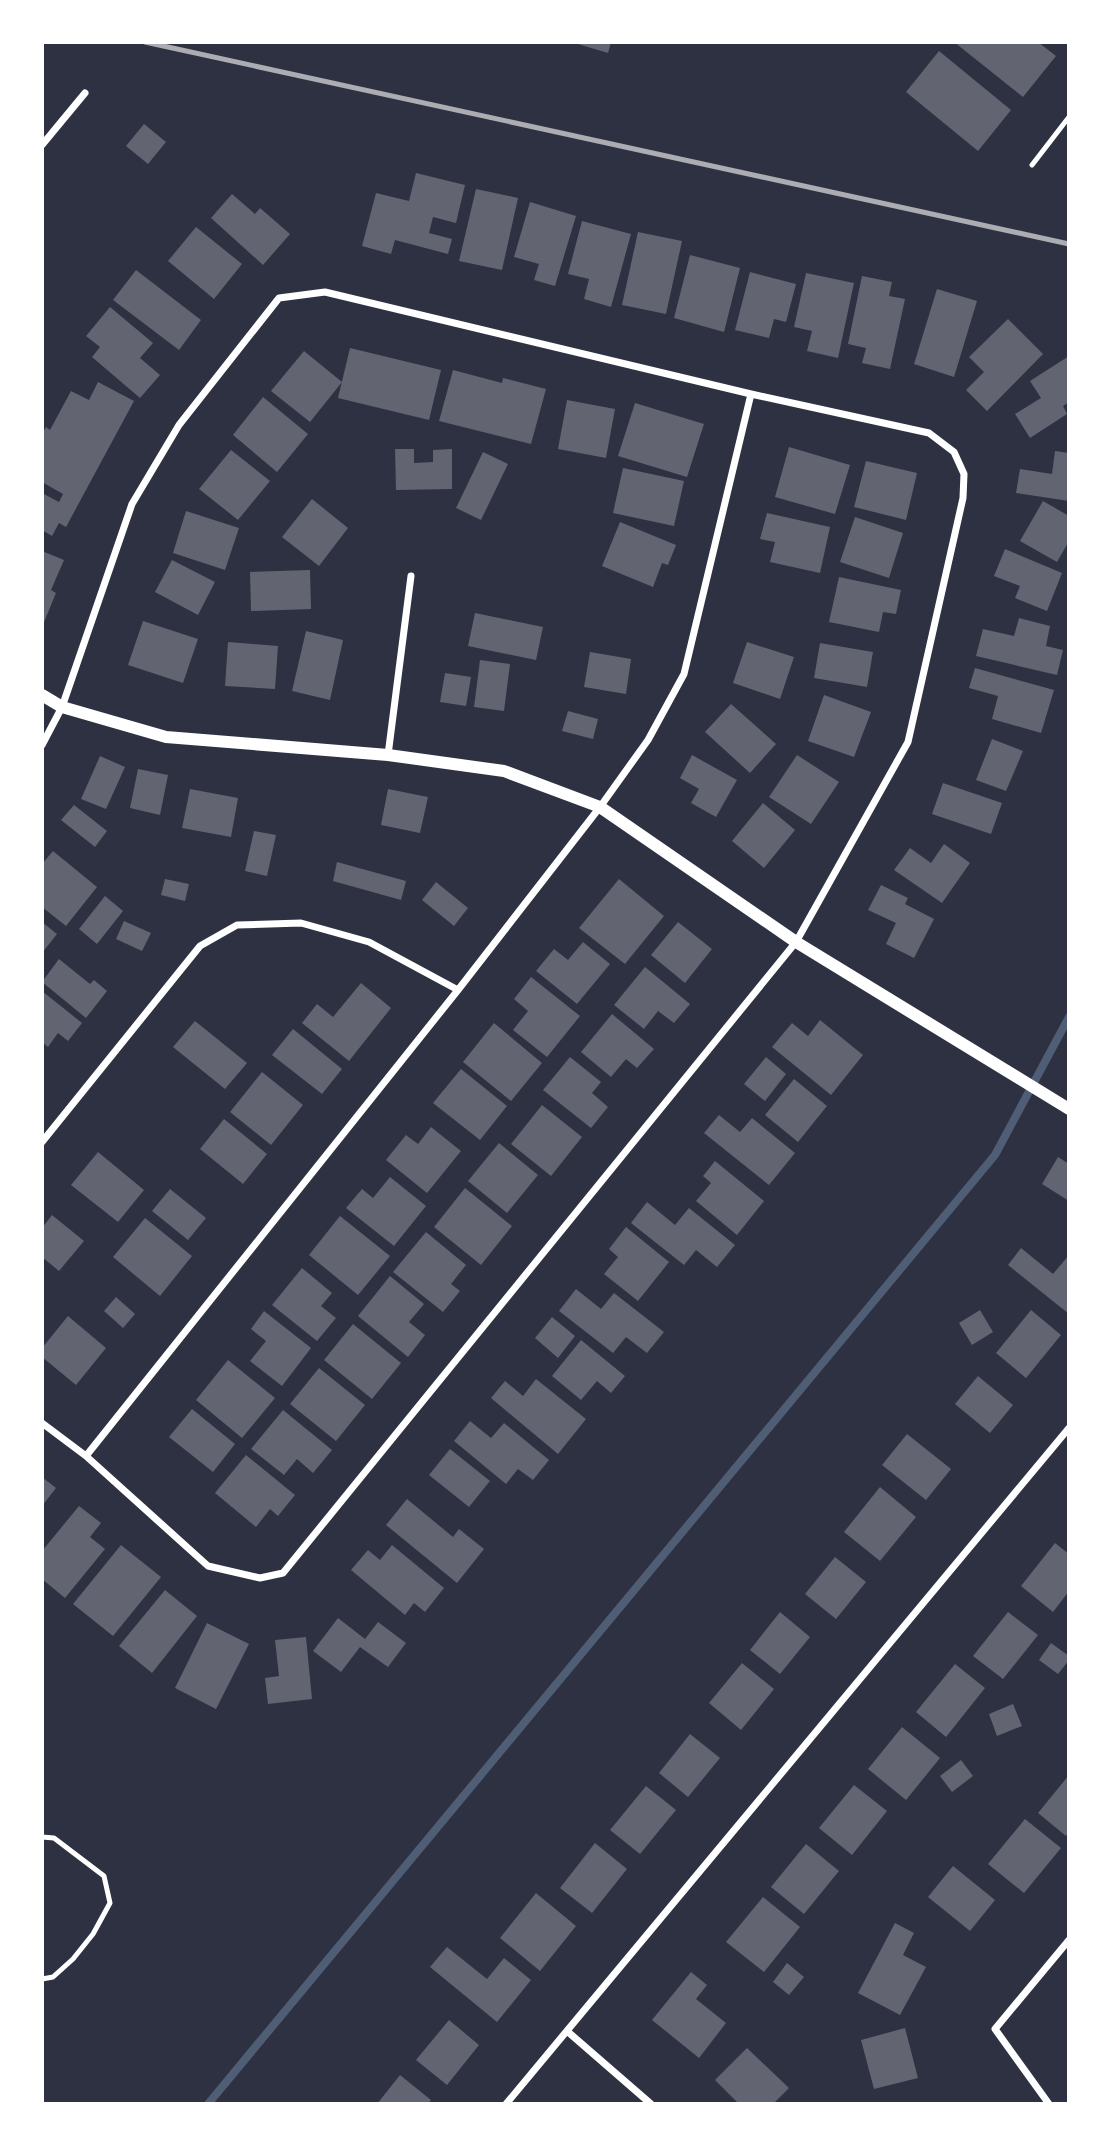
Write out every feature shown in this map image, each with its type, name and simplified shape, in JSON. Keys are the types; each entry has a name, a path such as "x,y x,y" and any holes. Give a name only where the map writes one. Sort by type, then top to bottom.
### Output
{"street":[{"path":"42,145 85,93"},
{"path":"42,745 62,707 132,504 179,425 279,298 325,292 751,394 929,433 954,452 964,474 958,523 908,742 796,942 283,1573 260,1578 208,1566 86,1456 42,1423"},
{"path":"86,1456 458,990 600,807 648,740 684,674 751,394"},
{"path":"388,755 411,576"},
{"path":"42,695 62,707 166,737 388,755 504,771 600,807 796,942 1069,1109"},
{"path":"42,1142 200,946 237,925 301,923 369,942 458,990"},
{"path":"506,2104 1069,1428"},
{"path":"1049,2104 995,2029 1069,1940"},
{"path":"567,2031 651,2104"}],"lane":[{"path":"1032,165 1069,117"},
{"path":"42,1837 54,1838 104,1876 110,1903 93,1934 73,1959 53,1977 42,1979"}],"building":[{"path":"571,42 611,42 608,53"},
{"path":"954,42 1038,42 1056,56 1023,97"},
{"path":"939,51 1011,110 978,151 906,92"},
{"path":"144,124 166,142 148,164 126,146"},
{"path":"416,173 465,185 456,223 433,217 429,233 452,239 448,254 395,240 391,254 362,246 376,193 409,201"},
{"path":"476,189 518,198 502,270 459,261"},
{"path":"232,194 255,214 260,208 290,234 263,265 211,218"},
{"path":"530,202 576,216 555,286 534,280 539,264 514,257"},
{"path":"582,221 631,234 611,307 584,299 589,279 568,274"},
{"path":"196,227 242,264 214,299 168,261"},
{"path":"638,232 682,241 666,314 622,305"},
{"path":"690,255 740,268 724,332 674,318"},
{"path":"136,270 201,320 179,350 113,300"},
{"path":"750,272 796,284 786,322 774,319 769,338 735,330"},
{"path":"806,273 854,283 838,358 807,351 812,331 794,327"},
{"path":"862,276 892,282 889,296 905,299 890,369 862,363 866,348 848,344"},
{"path":"937,289 977,301 954,377 914,364"},
{"path":"110,307 153,343 140,358 160,375 140,398 92,357 100,347 86,336"},
{"path":"1008,319 1043,354 987,411 966,390 984,372 969,357"},
{"path":"350,348 441,370 429,420 338,398"},
{"path":"304,351 342,382 310,422 271,391"},
{"path":"1069,356 1069,402 1063,406 1067,414 1030,438 1015,414 1041,398 1030,381"},
{"path":"453,370 502,383 503,378 546,389 531,444 439,421"},
{"path":"98,382 134,401 66,527 59,523 52,536 42,530 42,493 59,502 63,494 42,482 42,434 46,427 50,430 71,391 89,400"},
{"path":"263,397 308,434 277,472 233,435"},
{"path":"567,400 615,409 606,458 558,449"},
{"path":"635,403 704,424 687,477 618,456"},
{"path":"789,447 850,465 835,514 775,497"},
{"path":"395,449 414,449 414,463 433,462 433,450 452,449 452,489 396,490"},
{"path":"231,450 270,481 238,520 199,489"},
{"path":"1055,451 1069,453 1069,501 1016,493 1020,469 1052,474"},
{"path":"483,452 508,464 481,520 456,508"},
{"path":"866,461 917,473 906,520 854,507"},
{"path":"623,468 684,481 674,526 613,513"},
{"path":"312,499 348,528 319,566 282,537"},
{"path":"1043,501 1069,516 1069,541 1057,562 1020,541"},
{"path":"186,511 239,528 225,570 173,553"},
{"path":"767,513 830,527 820,573 770,562 775,542 760,539"},
{"path":"855,517 903,533 889,578 840,562"},
{"path":"620,522 676,545 668,565 662,563 653,587 602,566"},
{"path":"1005,549 1062,573 1047,611 1015,598 1020,586 994,576"},
{"path":"42,551 64,560 51,590 56,593 42,627"},
{"path":"172,560 215,582 198,615 155,592"},
{"path":"310,570 311,609 251,611 250,572"},
{"path":"839,577 901,590 896,614 883,612 879,632 829,622"},
{"path":"475,613 543,627 536,660 468,646"},
{"path":"1019,618 1050,626 1046,646 1063,650 1057,675 976,656 983,629 1014,636"},
{"path":"143,621 198,639 183,683 128,665"},
{"path":"306,631 343,640 330,700 292,691"},
{"path":"228,642 278,646 275,689 225,686"},
{"path":"747,642 794,657 780,699 733,683"},
{"path":"820,643 873,652 867,687 814,678"},
{"path":"590,652 631,659 626,694 584,687"},
{"path":"480,660 510,664 504,711 474,707"},
{"path":"975,668 1054,690 1041,733 992,719 998,696 969,688"},
{"path":"445,673 471,677 466,706 440,702"},
{"path":"824,695 871,712 854,757 808,741"},
{"path":"731,704 776,744 750,773 705,732"},
{"path":"568,711 598,719 593,739 562,731"},
{"path":"992,739 1023,751 1006,791 976,780"},
{"path":"692,755 737,780 716,817 691,803 699,789 680,778"},
{"path":"797,755 839,782 811,824 769,797"},
{"path":"100,756 125,767 106,809 81,799"},
{"path":"138,769 168,775 160,815 130,808"},
{"path":"943,783 1002,803 991,834 932,814"},
{"path":"190,789 238,798 231,837 182,828"},
{"path":"388,789 428,797 420,833 381,825"},
{"path":"763,803 795,830 764,868 732,841"},
{"path":"74,805 107,831 95,847 61,820"},
{"path":"254,831 276,835 267,876 245,871"},
{"path":"944,844 970,863 942,903 894,870 910,848 931,863"},
{"path":"53,851 97,887 66,926 42,907 42,864"},
{"path":"337,862 406,881 401,900 333,881"},
{"path":"165,879 189,884 185,901 161,895"},
{"path":"619,879 664,916 625,964 579,928"},
{"path":"436,882 468,908 454,926 422,900"},
{"path":"881,885 908,898 905,904 934,919 914,958 886,944 896,923 868,910"},
{"path":"105,896 123,911 97,944 79,929"},
{"path":"124,921 151,933 142,951 116,939"},
{"path":"42,922 57,934 42,953"},
{"path":"678,922 712,949 685,983 651,955"},
{"path":"583,942 610,964 577,1004 536,971 554,949 568,960"},
{"path":"59,959 90,984 94,980 107,991 86,1018 42,982"},
{"path":"645,967 690,1004 674,1023 658,1011 644,1029 614,1005"},
{"path":"531,977 580,1016 547,1057 513,1030 528,1011 514,999"},
{"path":"361,983 391,1008 349,1061 302,1023 317,1004 333,1017"},
{"path":"42,991 82,1023 68,1041 58,1033 48,1047 42,1042"},
{"path":"612,1014 654,1049 637,1068 626,1059 611,1077 581,1052"},
{"path":"820,1020 863,1055 831,1095 772,1047 792,1023 808,1036"},
{"path":"195,1021 247,1063 225,1089 173,1047"},
{"path":"494,1023 542,1063 511,1101 463,1062"},
{"path":"293,1029 342,1069 322,1094 272,1055"},
{"path":"570,1057 601,1082 592,1093 608,1107 591,1128 543,1090"},
{"path":"766,1057 786,1074 765,1101 744,1084"},
{"path":"461,1069 507,1106 480,1140 433,1103"},
{"path":"262,1072 303,1105 271,1145 230,1112"},
{"path":"794,1079 827,1106 798,1142 765,1115"},
{"path":"542,1105 582,1137 551,1176 511,1144"},
{"path":"719,1115 740,1132 752,1118 795,1153 769,1185 704,1133"},
{"path":"224,1119 267,1154 243,1184 200,1149"},
{"path":"431,1127 461,1151 427,1193 386,1160 406,1135 418,1144"},
{"path":"499,1143 538,1175 507,1213 468,1181"},
{"path":"98,1152 144,1190 118,1222 71,1185"},
{"path":"1058,1157 1069,1164 1069,1201 1042,1184"},
{"path":"715,1161 764,1201 737,1235 696,1201 711,1183 703,1176"},
{"path":"390,1177 426,1206 394,1246 346,1208 362,1189 373,1198"},
{"path":"465,1188 512,1226 481,1265 434,1227"},
{"path":"170,1189 206,1218 188,1240 152,1211"},
{"path":"647,1202 675,1225 689,1208 735,1245 717,1267 696,1250 684,1265 631,1223"},
{"path":"52,1215 84,1241 59,1271 42,1257 42,1228"},
{"path":"340,1216 390,1256 358,1295 309,1255"},
{"path":"145,1218 192,1256 160,1296 113,1257"},
{"path":"626,1227 669,1262 638,1301 604,1274 618,1257 609,1249"},
{"path":"426,1232 466,1265 451,1284 460,1291 443,1312 393,1272"},
{"path":"1021,1248 1053,1274 1069,1255 1069,1314 1008,1265"},
{"path":"302,1268 332,1293 321,1306 336,1318 317,1341 272,1305"},
{"path":"390,1276 424,1304 409,1322 425,1335 408,1357 358,1316"},
{"path":"576,1289 601,1309 614,1293 664,1332 647,1353 626,1337 613,1353 559,1311"},
{"path":"116,1297 135,1314 123,1328 104,1311"},
{"path":"980,1310 993,1332 972,1345 959,1323"},
{"path":"1031,1310 1061,1335 1026,1378 996,1353"},
{"path":"264,1311 311,1348 282,1386 250,1361 266,1341 251,1329"},
{"path":"68,1316 106,1348 76,1385 42,1357 42,1348"},
{"path":"552,1317 575,1336 558,1358 535,1338"},
{"path":"353,1324 401,1363 372,1399 324,1360"},
{"path":"581,1340 625,1376 611,1393 597,1381 581,1400 552,1376"},
{"path":"228,1360 275,1398 242,1438 196,1400"},
{"path":"319,1368 365,1405 336,1441 290,1404"},
{"path":"978,1376 1013,1405 990,1433 955,1404"},
{"path":"536,1379 586,1419 558,1454 491,1398 505,1381 523,1396"},
{"path":"192,1409 235,1444 213,1472 169,1437"},
{"path":"283,1410 332,1450 313,1473 297,1459 284,1475 251,1449"},
{"path":"470,1421 491,1438 504,1423 549,1460 533,1480 518,1469 506,1484 454,1441"},
{"path":"907,1434 951,1469 926,1500 882,1465"},
{"path":"450,1449 490,1481 469,1507 429,1475"},
{"path":"246,1455 295,1495 278,1516 270,1509 256,1527 215,1493"},
{"path":"42,1477 56,1488 42,1506"},
{"path":"880,1487 916,1517 880,1561 844,1532"},
{"path":"407,1499 453,1537 459,1529 484,1549 457,1583 386,1525"},
{"path":"79,1506 101,1523 90,1537 105,1549 65,1598 42,1579 42,1551"},
{"path":"1055,1543 1069,1554 1069,1591 1053,1612 1021,1586"},
{"path":"121,1545 161,1577 113,1636 73,1604"},
{"path":"392,1545 444,1588 425,1612 414,1603 405,1615 351,1570 368,1550 380,1560"},
{"path":"835,1557 866,1582 836,1619 805,1594"},
{"path":"165,1590 197,1616 152,1673 119,1646"},
{"path":"780,1612 810,1637 780,1674 750,1650"},
{"path":"1008,1612 1038,1635 1003,1679 973,1656"},
{"path":"338,1618 365,1639 378,1622 406,1643 388,1667 360,1647 341,1672 313,1651"},
{"path":"207,1623 249,1644 216,1709 175,1688"},
{"path":"306,1637 312,1699 268,1704 265,1678 279,1676 275,1640"},
{"path":"1051,1643 1069,1656 1058,1674 1039,1660"},
{"path":"742,1663 774,1689 741,1730 709,1703"},
{"path":"955,1664 985,1688 946,1737 916,1712"},
{"path":"1013,1704 1022,1726 997,1736 989,1714"},
{"path":"902,1727 940,1758 906,1800 868,1769"},
{"path":"690,1734 720,1758 688,1797 659,1773"},
{"path":"961,1760 973,1776 952,1792 940,1776"},
{"path":"1069,1775 1069,1832 1066,1836 1038,1813"},
{"path":"854,1785 887,1811 852,1855 819,1828"},
{"path":"646,1786 676,1810 640,1854 610,1830"},
{"path":"1025,1819 1061,1848 1024,1893 988,1864"},
{"path":"595,1843 627,1869 592,1913 560,1888"},
{"path":"806,1844 839,1871 804,1914 771,1887"},
{"path":"953,1866 995,1900 970,1931 928,1897"},
{"path":"536,1893 576,1926 540,1971 500,1938"},
{"path":"763,1897 800,1927 764,1972 726,1942"},
{"path":"895,1923 914,1933 903,1955 926,1967 900,2015 858,1993"},
{"path":"447,1947 487,1979 504,1958 531,1980 497,2022 430,1967"},
{"path":"787,1963 804,1977 789,1995 773,1982"},
{"path":"691,1972 707,1985 696,1999 726,2023 699,2058 652,2020"},
{"path":"449,2020 479,2045 447,2085 416,2060"},
{"path":"905,2028 918,2078 874,2089 861,2040"},
{"path":"747,2048 789,2088 773,2104 739,2104 715,2080"},
{"path":"400,2075 431,2100 428,2104 377,2104"}],"waterway":[{"path":"208,2104 995,1155 1069,1017"}],"railway":[{"path":"145,42 1069,244"}]}
